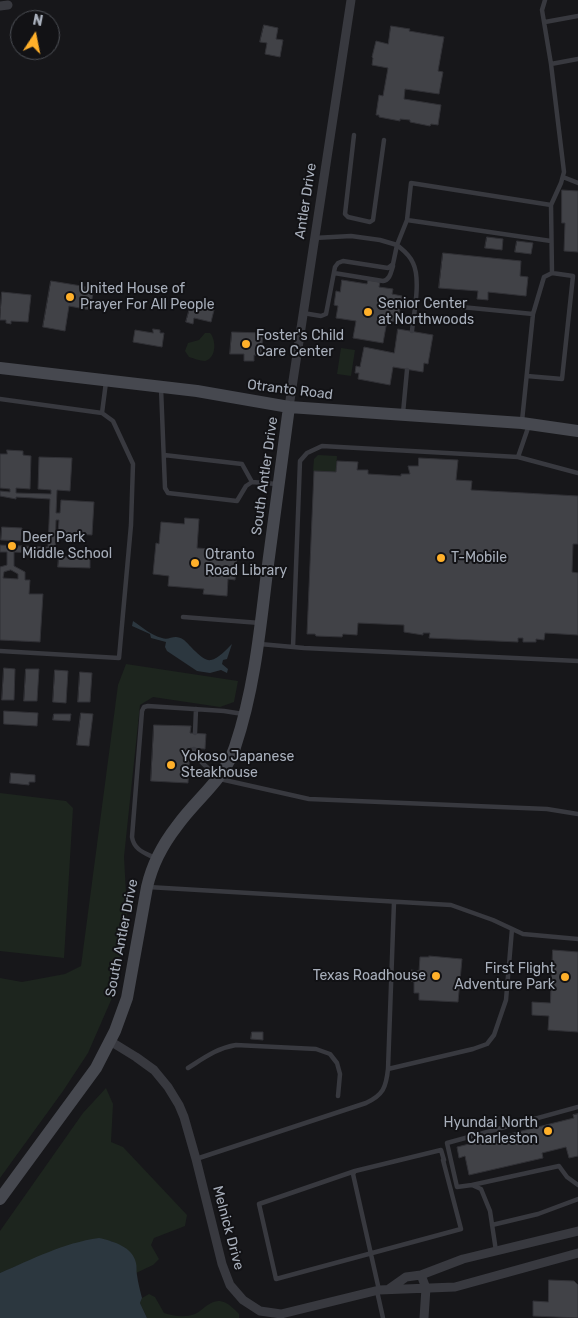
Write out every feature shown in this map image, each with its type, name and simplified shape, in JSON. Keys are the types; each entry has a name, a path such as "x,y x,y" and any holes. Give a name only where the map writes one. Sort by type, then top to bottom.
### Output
{"street":[{"name":"Antler Drive","path":"289,407 352,0"},
{"name":"Otranto Road","path":"0,368 198,391 289,407 526,423 578,431"},
{"name":"South Antler Drive","path":"0,1200 96,1068 110,1041 127,998 147,886 157,858 177,825 219,778 234,749 245,715 258,644 289,407"},
{"name":"Melnick Drive","path":"110,1041 154,1070 168,1087 179,1105 196,1159 222,1264 230,1285 243,1300 260,1311 281,1314 382,1290 455,1287 578,1253"},
{"name":"Melnick Drive","path":"382,1290 406,1277 421,1275 463,1259 578,1231"},
{"path":"421,1275 426,1288 424,1318"}],"lane":[{"path":"545,0 542,10 551,64 563,177 551,205 552,274"},
{"path":"544,22 578,16"},
{"path":"551,64 578,59"},
{"path":"354,135 345,214 348,217 370,222 373,220 384,140"},
{"path":"563,177 578,183"},
{"path":"334,273 386,280 389,277 396,245 407,220 411,183 551,205"},
{"path":"407,220 551,241"},
{"path":"314,238 351,236 380,240 396,245 407,253 413,262 416,273 412,331"},
{"path":"303,313 321,316 326,314 334,273 338,263 343,261 388,268 393,264"},
{"path":"518,456 526,423 527,376 533,314 544,277 552,274 575,276 562,379 527,376"},
{"path":"451,306 533,314"},
{"path":"403,414 407,370"},
{"path":"102,413 106,381"},
{"path":"161,387 165,488 168,493 237,501 246,486 252,482 279,484"},
{"path":"0,399 102,413 113,421 133,464 131,525 118,658 0,652"},
{"path":"293,646 300,461 307,453 322,446 384,451 518,456 578,473"},
{"path":"164,455 242,464 252,482"},
{"path":"183,617 261,624"},
{"path":"258,644 578,661"},
{"path":"157,858 138,849 133,844 132,837 142,711 144,707 196,709 245,715"},
{"path":"195,733 196,709"},
{"path":"194,749 201,762 219,778 309,799 547,809 578,814"},
{"path":"147,886 451,905 523,934 578,939"},
{"path":"196,1159 366,1103 377,1098 383,1091 388,1069 394,902"},
{"path":"388,1069 487,1044 494,1035 506,1000 512,929"},
{"path":"188,1068 210,1053 224,1047 236,1045 316,1049 330,1054 337,1063 340,1074 338,1096"},
{"path":"578,1107 447,1144 457,1187 560,1166 567,1177 578,1185"},
{"path":"441,1150 460,1229 276,1279 259,1204 354,1171 441,1150"},
{"path":"443,1160 449,1159"},
{"path":"354,1171 353,1174 370,1253 382,1290 383,1318"},
{"path":"472,1185 481,1189 490,1211 496,1251"},
{"path":"492,1225 538,1214 578,1199"}],"shaded area":[{"path":"205,333 210,333 213,339 214,348 212,356 205,361 189,357 185,351 188,343 199,340"},
{"path":"341,348 355,350 351,376 337,374"},
{"path":"318,455 337,456 336,472 313,471 314,459"},
{"path":"133,621 158,637 165,639 181,638 208,660 217,658 232,644 227,659 223,660 222,664 228,669 227,673 221,670 210,673 197,671 167,651 165,647 166,642 151,638 150,634 132,626"},
{"path":"126,664 238,681 234,702 220,707 153,697 140,705 124,857 127,912 115,991 88,1053 0,1178 0,978 22,982 65,974 81,966 118,685"},
{"path":"0,793 66,801 73,808 64,958 0,951"},
{"path":"106,1088 113,1104 111,1142 123,1147 187,1215 185,1226 154,1238 151,1245 159,1259 153,1265 136,1273 136,1266 129,1253 111,1241 19,1265 0,1273 0,1231 83,1113"},
{"path":"99,1238 122,1246 134,1257 142,1298 140,1303 147,1318 0,1318 0,1273 61,1248"},
{"path":"149,1294 155,1297 164,1313 187,1316 195,1314 216,1301 220,1301 233,1308 239,1314 239,1318 147,1318 140,1303 142,1298"}],"building":[{"path":"264,25 278,28 276,39 283,40 280,57 265,54 267,43 260,42"},
{"path":"391,26 444,37 438,71 443,72 439,94 405,89 404,99 441,105 438,125 431,124 430,126 410,122 410,120 400,119 400,121 376,115 379,95 383,96 388,68 372,65 372,57 376,41 388,44"},
{"path":"562,190 578,191 578,252 564,251 565,223 562,223"},
{"path":"487,237 503,239 502,250 485,248"},
{"path":"517,241 533,243 531,254 515,252"},
{"path":"443,253 521,261 520,276 528,277 526,296 488,292 488,300 477,299 478,291 439,288"},
{"name":"Senior Center at Northwoods","path":"342,280 367,284 368,280 380,282 379,287 393,289 392,294 402,296 398,322 387,321 383,343 353,338 356,321 336,318 338,306 334,305 336,291 340,292"},
{"name":"United House of Prayer For All People","path":"51,281 94,288 90,310 69,306 65,331 43,327"},
{"path":"2,292 31,295 28,322 11,321 11,324 6,323 6,320 0,320"},
{"path":"191,304 214,310 211,322 194,318 193,324 186,322"},
{"path":"153,329 164,333 162,347 133,342 135,330 153,333"},
{"path":"398,329 433,335 428,364 424,363 423,372 393,367 390,385 358,379 359,373 355,373 356,366 360,367 364,347 394,353"},
{"name":"Foster's Child Care Center","path":"232,332 263,333 261,356 254,355 254,361 244,361 244,354 230,354"},
{"name":"Deer Park Middle School","path":"7,450 23,451 23,455 31,456 30,489 16,488 16,493 51,494 51,490 38,489 39,457 72,458 70,491 57,490 56,513 60,513 61,500 94,502 92,535 58,533 59,520 56,520 55,554 14,552 14,566 25,572 25,580 30,580 29,594 43,594 40,642 0,640 0,567 7,565 7,552 0,552 0,545 48,547 50,499 16,497 16,499 0,496 0,491 10,492 10,489 0,488 0,454 7,454","holes":["11,570 18,574 18,579 3,578 4,572"]},
{"name":"T-Mobile","path":"419,458 458,460 456,480 472,481 471,490 578,496 578,544 573,544 572,572 578,573 578,635 545,633 544,640 536,639 536,642 523,642 523,638 518,638 518,642 429,638 430,633 423,633 423,635 404,632 404,625 358,623 357,635 343,634 342,637 307,634 314,471 336,472 337,461 358,462 357,470 368,470 368,474 401,476 401,474 410,474 408,466 418,466"},
{"name":"Otranto Road Library","path":"185,518 199,519 197,548 237,551 235,580 228,579 227,596 203,594 204,589 168,586 169,576 153,574 156,543 159,544 161,522 184,524"},
{"name":"Deer Park Middle School","path":"2,527 22,528 21,541 1,540"},
{"name":"Deer Park Middle School","path":"59,556 90,557 90,568 58,567"},
{"path":"4,668 15,669 14,700 2,700"},
{"path":"26,669 39,669 37,701 24,701"},
{"path":"55,670 68,671 66,703 53,702"},
{"path":"80,672 92,673 90,702 78,702"},
{"path":"4,711 38,713 37,726 4,724"},
{"path":"81,713 93,714 89,746 77,745"},
{"path":"54,714 71,714 70,721 53,720"},
{"name":"Yokoso Japanese Steakhouse","path":"154,725 191,726 190,733 206,734 205,749 190,748 188,783 151,781"},
{"path":"11,773 35,775 35,782 29,782 29,785 10,783"},
{"name":"First Flight Adventure Park","path":"553,950 578,952 578,1032 548,1030 549,1016 532,1015 532,1002 550,1003"},
{"name":"Texas Roadhouse","path":"420,957 462,959 458,1002 419,1000 419,993 414,993 411,970 419,971"},
{"path":"252,1032 263,1032 263,1040 251,1039"},
{"name":"Hyundai North Charleston","path":"578,1114 578,1156 569,1158 566,1147 542,1153 543,1158 469,1175 465,1156 459,1158 457,1147 574,1118 573,1115"},
{"path":"549,1280 574,1281 578,1285 578,1318 533,1316 533,1301 548,1302"}],"place":[{"name":"United House of Prayer For All People","path":"70,297"},
{"name":"Senior Center at Northwoods","path":"368,312"},
{"name":"Foster's Child Care Center","path":"246,344"},
{"name":"Deer Park Middle School","path":"12,546"},
{"name":"T-Mobile","path":"441,558"},
{"name":"Otranto Road Library","path":"195,563"},
{"name":"Yokoso Japanese Steakhouse","path":"171,765"},
{"name":"Texas Roadhouse","path":"436,976"},
{"name":"First Flight Adventure Park","path":"565,977"},
{"name":"Hyundai North Charleston","path":"548,1131"}]}
